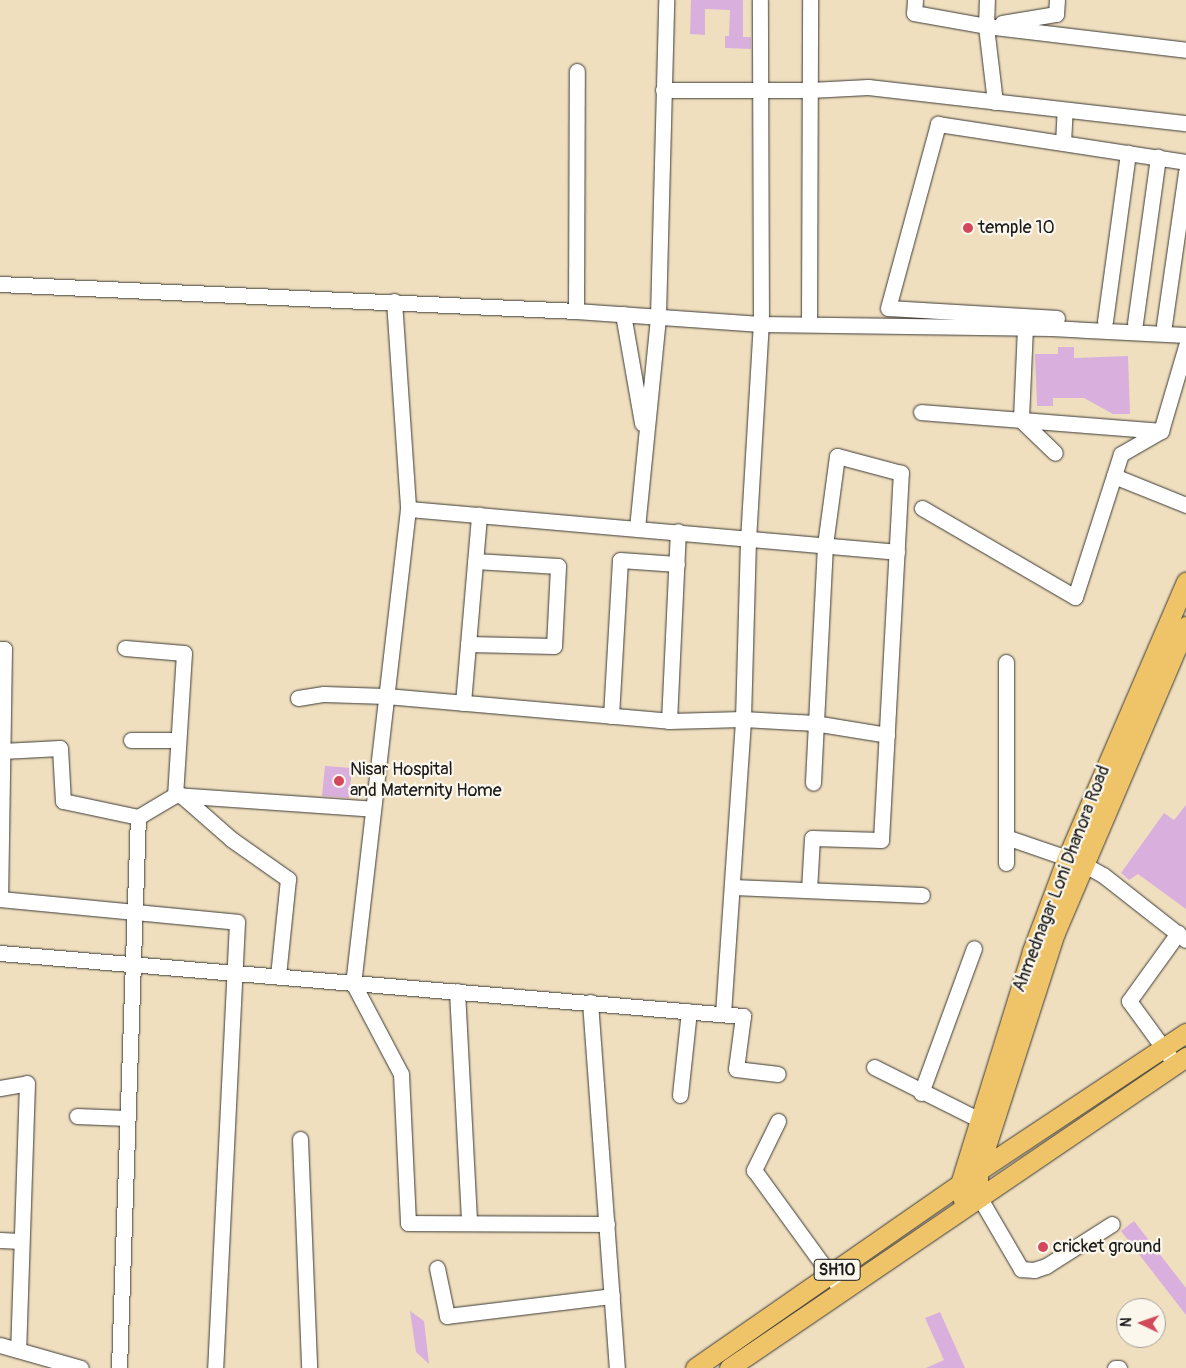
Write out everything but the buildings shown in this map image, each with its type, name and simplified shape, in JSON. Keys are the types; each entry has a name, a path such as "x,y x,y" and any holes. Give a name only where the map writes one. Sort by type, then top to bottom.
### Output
{"main road":[{"name":"Ahmednagar Loni Dhanora Road","path":"1075,861 1186,582"},
{"name":"Ahmednagar Loni Dhanora Road","path":"971,1200 978,1170 985,1123 1019,987 1075,861 1186,626"},
{"name":"SH10","path":"695,1368 978,1170 1186,1032"},
{"name":"SH10","path":"729,1368 971,1200 1181,1060"},
{"name":"Ahmednagar Loni Dhanora Road","path":"971,1200 960,1184 985,1123"}],"street":[{"path":"637,528 658,316 666,0"},
{"path":"723,1014 733,888 742,719 748,540 761,324 760,0"},
{"path":"809,324 810,0"},
{"path":"915,0 914,13 986,26 1186,50"},
{"path":"987,0 986,26 995,102"},
{"path":"986,26 1056,14 1058,0"},
{"path":"576,311 577,71"},
{"path":"663,90 760,91 868,87 1186,123"},
{"path":"1063,143 1065,110"},
{"path":"1186,162 938,124 888,308 1186,326"},
{"path":"1105,321 1128,153"},
{"path":"1135,323 1158,157"},
{"path":"1164,324 1186,172"},
{"path":"0,284 229,297 394,302 576,311 761,324 1025,327 1186,335"},
{"path":"394,302 408,509 353,982 401,1074 408,1223 607,1224"},
{"path":"623,314 646,441"},
{"path":"1025,327 1021,420 1055,453"},
{"path":"922,508 1076,597 1121,454 1161,431 1186,346"},
{"path":"921,412 1161,431"},
{"path":"809,890 812,838 881,840 901,473 837,456 825,544 814,723 813,783"},
{"path":"1114,476 1186,505"},
{"path":"408,509 637,528 748,540 825,544 897,552"},
{"path":"463,703 479,515"},
{"path":"668,721 678,532"},
{"path":"610,716 620,560 676,564"},
{"path":"468,644 554,646 558,566 475,562"},
{"path":"125,648 184,653 178,740 178,795"},
{"path":"0,649 4,649 0,899 238,922 233,972 215,1368"},
{"path":"1006,662 1006,863"},
{"path":"298,698 324,694 386,696 668,721 742,719 814,723 887,735"},
{"path":"131,740 178,740"},
{"path":"2,753 60,748 63,801 138,817 178,795 373,810"},
{"path":"178,795 231,839 288,879 278,976"},
{"path":"119,1368 131,964 138,817"},
{"path":"1006,837 1075,861 1104,875 1182,936 1129,1001 1164,1048 1181,1060"},
{"path":"733,888 922,895"},
{"path":"921,1093 974,948"},
{"path":"0,953 743,1016 736,1069 778,1074"},
{"path":"457,991 469,1223"},
{"path":"590,1002 617,1368"},
{"path":"680,1095 689,1011"},
{"path":"874,1067 921,1093 985,1123"},
{"path":"0,1088 27,1083 18,1350"},
{"path":"77,1116 126,1118"},
{"path":"778,1121 754,1170 842,1291"},
{"path":"300,1139 309,1368"},
{"path":"971,1200 1022,1269 1034,1270 1046,1266 1112,1224"},
{"path":"0,1240 21,1241"},
{"path":"437,1268 447,1316 612,1296"},
{"path":"0,1345 81,1368"}],"place":[{"name":"temple 10","path":"968,228"},
{"name":"Nisar Hospital and Maternity Home","path":"339,781"},
{"name":"cricket ground","path":"1043,1247"}]}
